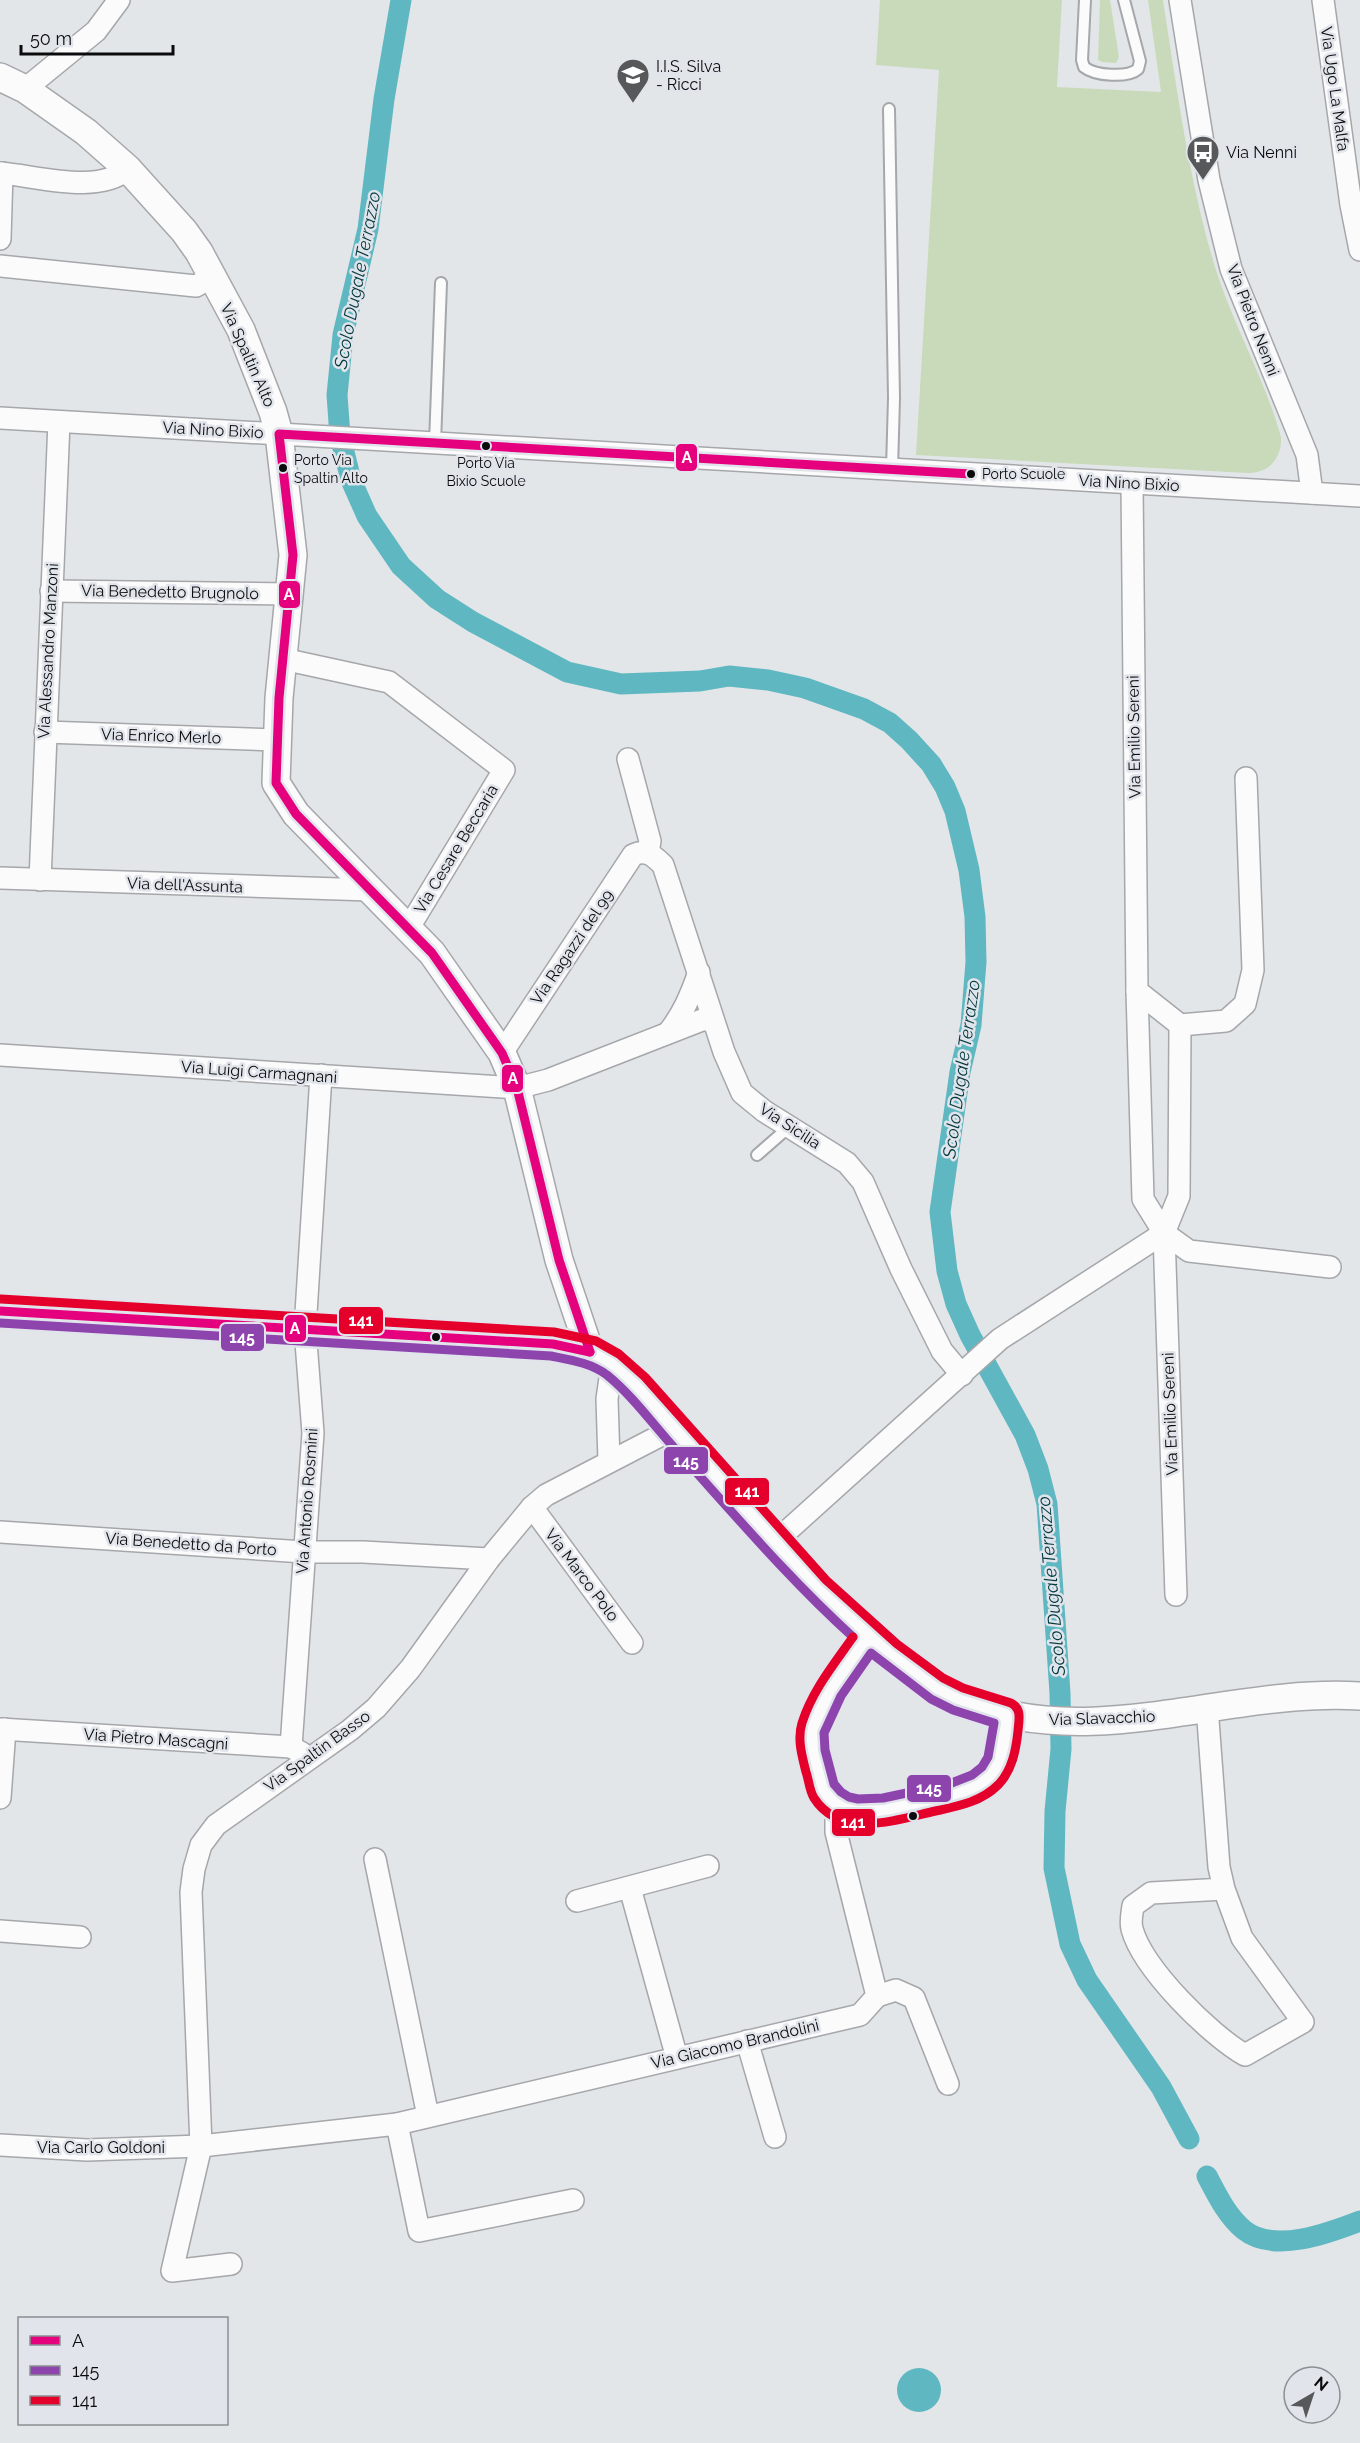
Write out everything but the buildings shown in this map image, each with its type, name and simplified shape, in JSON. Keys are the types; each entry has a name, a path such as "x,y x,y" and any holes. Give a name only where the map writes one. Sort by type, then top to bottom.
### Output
{"street":[{"path":"25,89 96,31 119,0"},
{"name":"Via Pietro Nenni","path":"1180,0 1207,170 1231,269 1307,455 1312,493"},
{"name":"Via Ugo La Malfa","path":"1323,0 1351,205 1360,250"},
{"name":"Via Spaltin Alto","path":"0,77 25,89 86,132 128,169 184,231 199,252 241,330 273,412 279,434 293,555 283,659 276,783 296,814 432,952 502,1053 517,1088 559,1260 601,1358"},
{"path":"0,239 1,173 94,183 118,177 128,169"},
{"path":"0,266 196,286 212,278"},
{"name":"Via Nino Bixio","path":"0,418 1360,496"},
{"name":"Via Alessandro Manzoni","path":"40,880 59,422"},
{"name":"Via Emilio Sereni","path":"1132,483 1137,991 1143,1199 1164,1233"},
{"name":"Via Benedetto Brugnolo","path":"51,591 289,594"},
{"name":"Via Cesare Beccaria","path":"283,659 390,682 504,771 408,929"},
{"name":"Via Enrico Merlo","path":"45,732 277,740"},
{"path":"517,1088 548,1080 702,1020 713,1020 663,865 648,852 650,841 628,759"},
{"path":"1137,991 1180,1025 1226,1021 1245,1004 1253,970 1246,778"},
{"name":"Via Ragazzi del 99","path":"502,1053 633,855 648,852"},
{"name":"Via dell'Assunta","path":"0,878 370,890"},
{"path":"668,1033 686,1006 699,972"},
{"name":"Via Sicilia","path":"713,1020 742,1093 764,1111 847,1163 863,1182 901,1269 942,1351 966,1371"},
{"name":"Via Emilio Sereni","path":"1176,1595 1164,1233 1179,1196 1180,1025"},
{"name":"Via Luigi Carmagnani","path":"0,1055 517,1088"},
{"name":"Via Antonio Rosmini","path":"291,1748 313,1433 305,1329 321,1075"},
{"path":"775,1542 1000,1339 1164,1233 1189,1251 1330,1267"},
{"path":"0,1311 553,1344 601,1358 607,1399 609,1461"},
{"name":"Via Slavacchio","path":"601,1358 637,1386 818,1589 869,1636 937,1688 981,1708 1038,1719 1082,1722 1165,1716 1207,1707 1319,1695 1358,1694"},
{"name":"Via Spaltin Basso","path":"231,2264 172,2271 201,2146 191,1919 194,1869 201,1845 216,1825 350,1730 376,1708 417,1660 489,1559 532,1507 546,1496 609,1461 673,1429"},
{"name":"Via Marco Polo","path":"532,1507 632,1642"},
{"name":"Via Benedetto da Porto","path":"0,1532 304,1552 363,1552 489,1559"},
{"path":"869,1636 819,1711 813,1728 813,1748 823,1789 830,1800 848,1810 877,1812 959,1793 977,1786 990,1777 998,1766 1002,1754 1007,1714"},
{"path":"1207,1707 1219,1867 1224,1889 1242,1938 1303,2022 1245,2055 1229,2046 1201,2021 1166,1983 1143,1952 1131,1928 1132,1906 1151,1893 1224,1889"},
{"path":"0,1798 2,1729"},
{"name":"Via Pietro Mascagni","path":"2,1729 291,1748 311,1757"},
{"path":"839,1805 836,1832 877,1996 896,1990 914,1998 948,2084"},
{"path":"375,1859 428,2116"},
{"path":"577,1901 708,1866"},
{"path":"630,1888 676,2058"},
{"path":"0,1931 80,1937"},
{"name":"Via Giacomo Brandolini","path":"201,2146 397,2124 860,2015 877,1996"},
{"path":"747,2042 775,2137"},
{"path":"397,2124 419,2231 573,2200"},
{"name":"Via Carlo Goldoni","path":"0,2145 87,2150 201,2146"}],"lane":[{"path":"1085,0 1082,60 1084,67 1094,72 1129,74 1138,69 1140,61 1124,0"},
{"path":"889,109 894,417 892,469"},
{"path":"435,443 441,283"},
{"path":"757,1155 789,1127"}],"green space":[{"path":"880,0 1062,0 1057,87 1161,92 1148,0 1163,0 1184,135 1206,234 1222,289 1266,394 1281,437 1279,452 1273,463 1262,470 1247,473 916,455 939,70 876,65"},
{"path":"1100,0 1110,0 1119,57 1116,63 1098,60"}],"water":[{"path":"919,2368 935,2374 941,2390 935,2406 919,2412 903,2406 897,2390 903,2374"}],"waterway":[{"name":"Scolo Dugale Terrazzo","path":"401,0 384,99 368,229 343,335 337,395 340,436 351,480 367,516 401,566 437,599 473,622 567,672 621,684 700,681 729,676 768,680 805,688 864,709 890,723 931,764 945,787 955,811 969,870 975,917 976,962 971,1025 960,1072 940,1212 947,1271 956,1304 970,1335 1025,1435 1038,1469 1047,1504 1060,1693 1061,1749 1055,1811 1054,1868 1070,1944 1087,1980 1161,2087 1189,2139"},
{"name":"Scolo Dugale Terrazzo","path":"1207,2176 1232,2218 1244,2230 1256,2237 1286,2241 1302,2239 1360,2221"}],"transit line":[{"name":"A","path":"590,1352 559,1260 517,1088 502,1053 432,953 296,814 276,783 279,698 293,555 279,434 971,474"},
{"name":"141","path":"1,1299 554,1332 596,1341 619,1354 645,1377 826,1580 897,1644 943,1678 963,1688 1011,1703 1017,1708 1019,1722 1016,1745 1010,1767 998,1785 982,1797 965,1804 882,1822 866,1824 851,1822 837,1818 825,1810 814,1798 810,1788 800,1735 806,1711 831,1668 853,1637"},
{"name":"A","path":"0,1311 553,1344 590,1352"},
{"name":"145","path":"0,1323 551,1356 588,1365 607,1375 626,1393 763,1547 853,1637"},
{"name":"145","path":"871,1653 931,1699 953,1710 994,1723 988,1757 982,1767 972,1775 949,1784 883,1798 858,1799 841,1792 834,1784 825,1750 824,1733 841,1696 871,1653"}],"place":[{"name":"I.I.S. Silva - Ricci","path":"633,104"},
{"name":"Via Nenni","path":"1203,181"},
{"name":"Porto Via Bixio Scuole","path":"486,446"},
{"name":"Porto Via Spaltin Alto","path":"283,468"},
{"name":"Porto Scuole","path":"971,474"}]}
